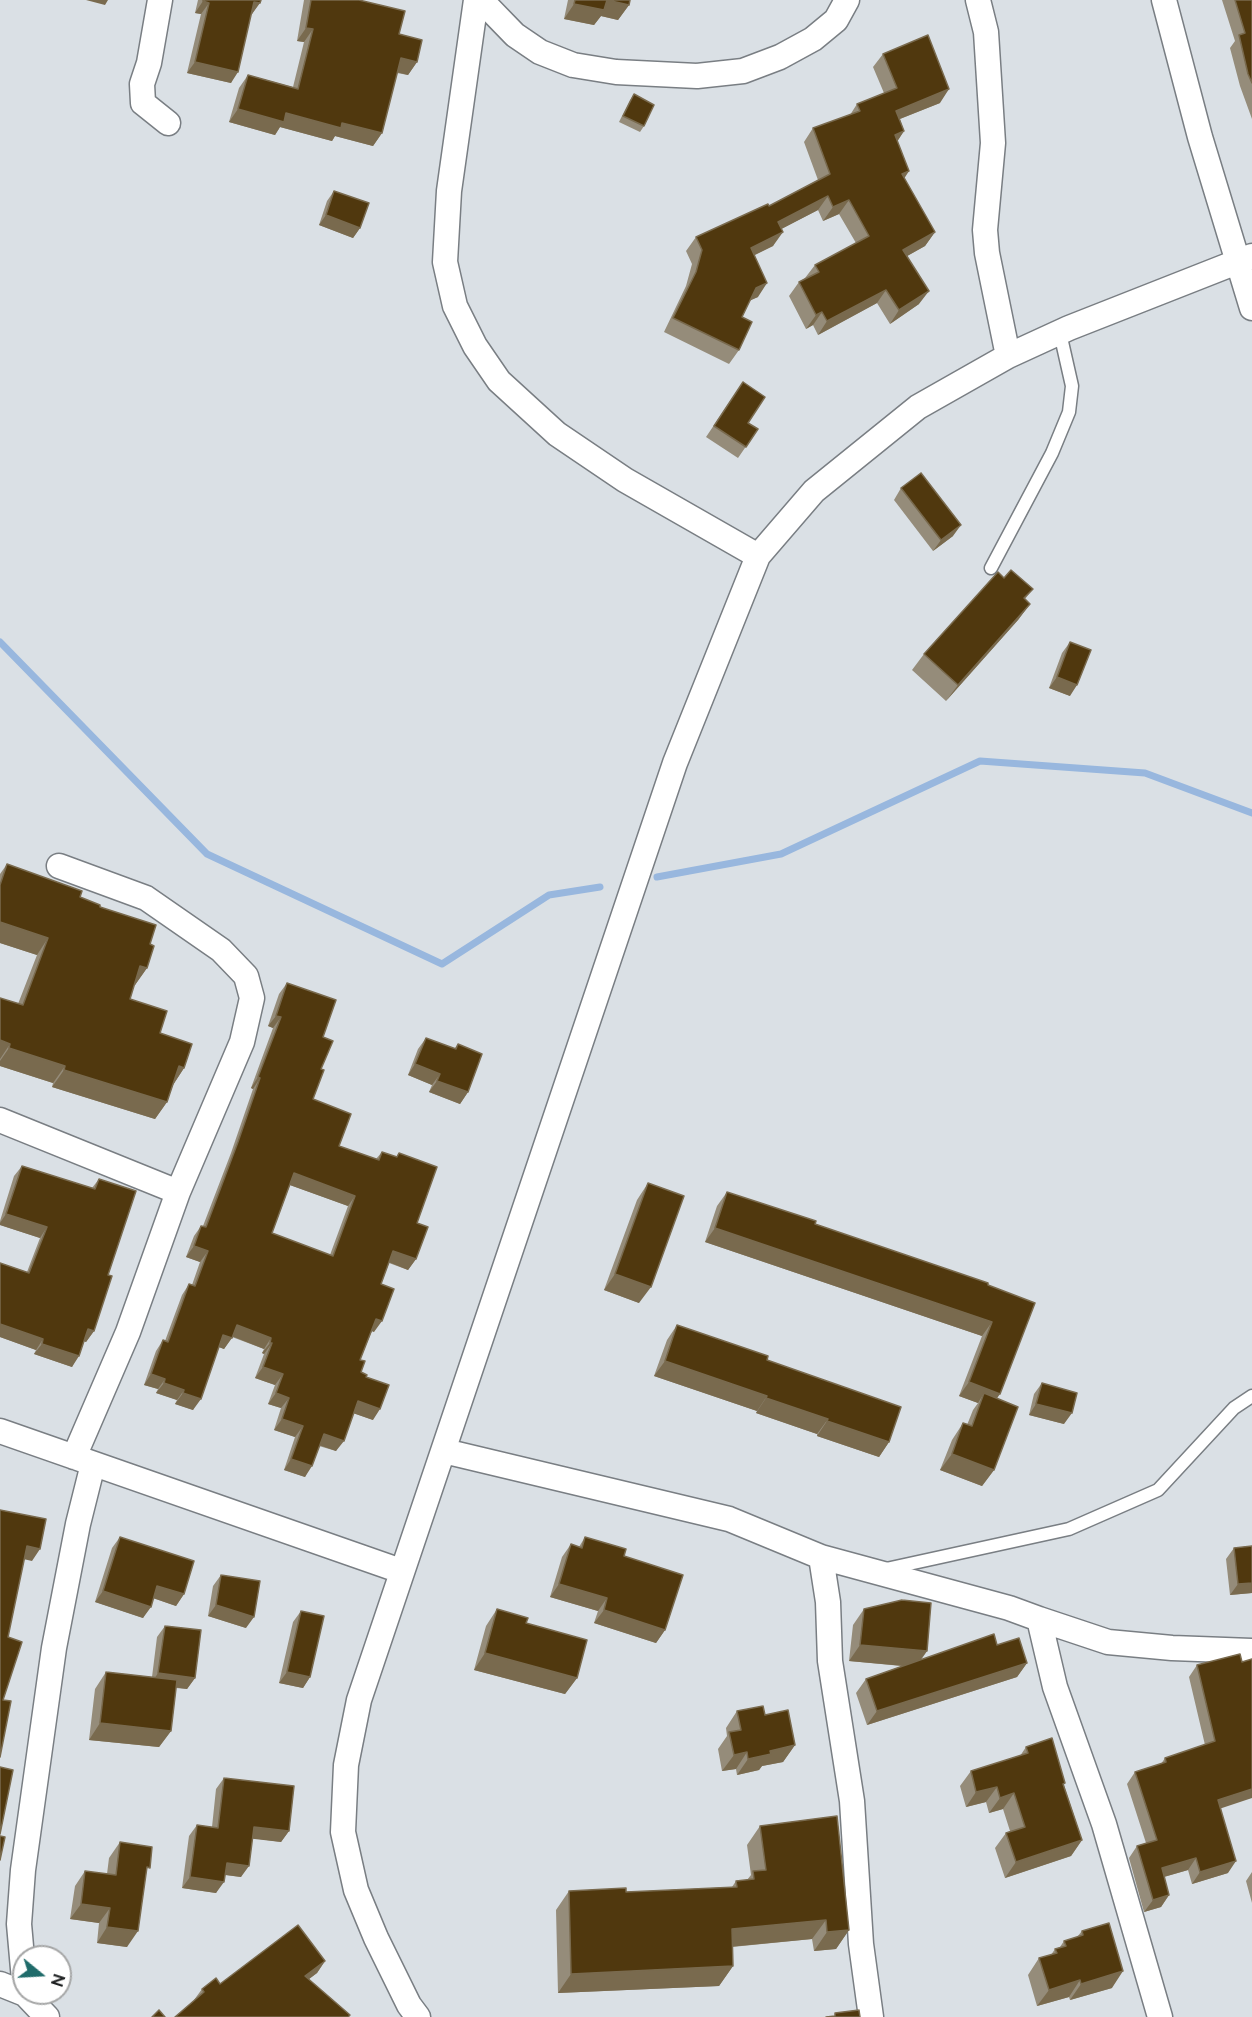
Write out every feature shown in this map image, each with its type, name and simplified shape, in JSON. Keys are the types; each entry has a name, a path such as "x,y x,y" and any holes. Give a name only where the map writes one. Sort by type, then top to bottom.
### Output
{"street":[{"path":"160,0 149,63 142,84 142,103 168,123"},
{"path":"476,0 449,191 445,262 455,306 475,346 499,381 557,434 625,480 758,556"},
{"path":"481,0 515,35 540,52 573,65 616,72 697,76 743,71 780,57 813,39 836,20 847,0"},
{"path":"978,0 986,32 993,143 985,230 987,253 1008,356"},
{"path":"1164,0 1200,137 1245,259 1252,308"},
{"path":"418,2017 409,2005 381,1948 356,1890 343,1832 346,1765 358,1700 675,763 758,556 814,491 918,407 1008,356 1245,259"},
{"path":"21,1945 19,1924 23,1870 54,1648 78,1524 83,1461 178,1192 242,1042 252,998 246,976 221,950 146,898 59,866"},
{"path":"0,1120 178,1192"},
{"path":"0,1431 401,1571"},
{"path":"444,1451 729,1519 820,1557 1010,1608 1108,1642 1172,1648 1252,1651"},
{"path":"820,1557 828,1602 830,1661 852,1801 861,1944 871,2017"},
{"path":"1039,1619 1055,1687 1104,1824 1160,2017"},
{"path":"38,2005 47,2017"}],"lane":[{"path":"991,568 1052,453 1069,412 1072,386 1060,333"},
{"path":"873,1572 1069,1528 1158,1490 1234,1408 1252,1396"}],"building":[{"path":"203,0 261,0 260,3 254,2 238,72 195,62 209,3"},
{"path":"311,0 359,0 405,11 399,34 422,40 417,62 401,58 382,133 342,123 341,128 286,113 284,122 238,109 248,75 298,89 313,29 306,28"},
{"path":"575,0 607,0 604,10 574,4"},
{"path":"607,0 630,0 629,5"},
{"path":"1235,0 1252,0 1252,83 1239,35 1245,33"},
{"path":"928,35 949,89 896,111 904,131 895,135 909,171 902,174 935,232 903,250 929,291 899,310 886,290 827,321 822,312 816,315 799,282 819,272 815,265 869,236 849,200 833,207 828,196 778,222 783,232 751,248 767,283 756,288 742,317 752,322 739,350 673,318 696,272 702,250 696,237 768,204 769,206 830,174 813,128 860,111 857,104 897,88 883,54"},
{"path":"634,94 654,105 644,126 623,116"},
{"path":"334,191 369,203 360,228 326,215"},
{"path":"743,382 765,397 748,423 758,429 746,447 714,426"},
{"path":"921,473 961,525 941,540 901,488"},
{"path":"1011,570 1033,589 1024,598 1030,604 958,685 924,654 998,572 1004,578"},
{"path":"1070,642 1091,650 1077,685 1057,677"},
{"path":"7,864 82,891 80,897 100,907 156,925 150,944 154,946 147,968 140,966 130,999 167,1011 160,1033 192,1044 184,1068 179,1066 167,1102 64,1070 65,1066 9,1048 10,1044 0,1040 0,998 23,1005 48,938 0,922 0,885"},
{"path":"287,983 336,1000 323,1037 333,1041 321,1069 324,1070 313,1099 351,1114 339,1146 379,1160 382,1152 397,1157 399,1153 437,1167 417,1223 428,1227 416,1259 393,1251 381,1284 394,1289 382,1321 376,1319 360,1360 365,1361 361,1372 367,1375 366,1377 389,1385 380,1409 358,1401 344,1441 324,1434 312,1466 291,1459 303,1426 282,1419 289,1398 276,1393 283,1374 263,1367 272,1343 270,1343 271,1338 237,1325 232,1338 223,1335 201,1399 183,1393 184,1390 164,1383 165,1379 151,1374 163,1340 168,1342 189,1284 195,1286 208,1251 194,1246 201,1226 206,1227 238,1142 260,1078 258,1077 281,1017 276,1016","holes":["294,1173 355,1196 333,1256 272,1233"]},
{"path":"426,1038 456,1049 458,1044 482,1054 468,1092 437,1081 440,1074 415,1064"},
{"path":"22,1166 95,1189 99,1179 136,1191 108,1275 112,1276 94,1331 88,1329 79,1356 42,1344 43,1339 0,1324 0,1263 29,1273 47,1227 6,1214"},
{"path":"648,1183 684,1196 651,1287 615,1274"},
{"path":"727,1192 816,1221 815,1224 988,1283 988,1285 1035,1303 1000,1394 969,1382 992,1322 715,1228"},
{"path":"677,1325 768,1356 767,1360 901,1407 889,1442 665,1361"},
{"path":"1042,1383 1077,1393 1072,1413 1036,1404"},
{"path":"984,1393 1018,1407 994,1470 952,1454 963,1423 972,1426"},
{"path":"0,1510 46,1519 40,1549 27,1546 8,1637 22,1642 3,1700 11,1701 0,1757"},
{"path":"120,1537 194,1561 184,1594 157,1586 151,1607 103,1591"},
{"path":"585,1537 626,1549 624,1556 683,1575 665,1630 604,1610 607,1598 559,1584 571,1544 582,1548"},
{"path":"1252,1546 1252,1583 1238,1584 1234,1548"},
{"path":"221,1575 260,1581 254,1617 216,1605"},
{"path":"902,1600 931,1603 927,1651 860,1645 864,1609"},
{"path":"497,1609 528,1618 526,1623 587,1640 577,1678 485,1653"},
{"path":"301,1611 324,1616 310,1677 287,1672"},
{"path":"165,1626 201,1630 195,1678 158,1673"},
{"path":"994,1634 997,1645 1019,1638 1027,1663 877,1711 866,1679"},
{"path":"1240,1654 1242,1662 1252,1659 1252,1789 1218,1800 1236,1861 1200,1872 1196,1858 1162,1868 1169,1895 1153,1900 1137,1846 1157,1840 1135,1772 1166,1762 1165,1758 1215,1741 1197,1665"},
{"path":"106,1672 177,1680 171,1731 100,1723"},
{"path":"763,1706 765,1715 788,1710 795,1745 748,1759 747,1752 734,1755 729,1732 741,1730 737,1711"},
{"path":"1052,1738 1065,1783 1063,1784 1082,1840 1016,1862 1006,1833 1025,1827 1014,1793 1000,1798 997,1787 976,1792 971,1771 1028,1753 1026,1747"},
{"path":"0,1767 13,1770 0,1834"},
{"path":"224,1778 294,1786 289,1831 254,1827 249,1866 227,1863 224,1882 190,1877 197,1825 218,1828"},
{"path":"837,1816 849,1930 827,1932 826,1920 732,1929 733,1966 571,1974 569,1891 626,1888 626,1892 737,1887 736,1881 754,1879 753,1871 766,1870 760,1826"},
{"path":"0,1836 5,1837 0,1860"},
{"path":"120,1842 152,1847 138,1931 107,1927 110,1908 81,1904 85,1871 116,1875"},
{"path":"1109,1923 1123,1971 1081,1984 1080,1980 1049,1990 1039,1958 1057,1953 1055,1949 1066,1946 1064,1941 1083,1935 1082,1931"},
{"path":"298,1925 325,1961 305,1976 350,2015 348,2017 175,2017 204,1992 202,1989 216,1978 220,1984"},
{"path":"159,2010 165,2017 152,2017"},
{"path":"859,2010 860,2017 826,2017 835,2016 835,2013"}],"waterway":[{"path":"0,642 207,854 442,964 549,895 600,887"},
{"path":"657,877 781,854 980,761 1145,773 1252,813"}]}
